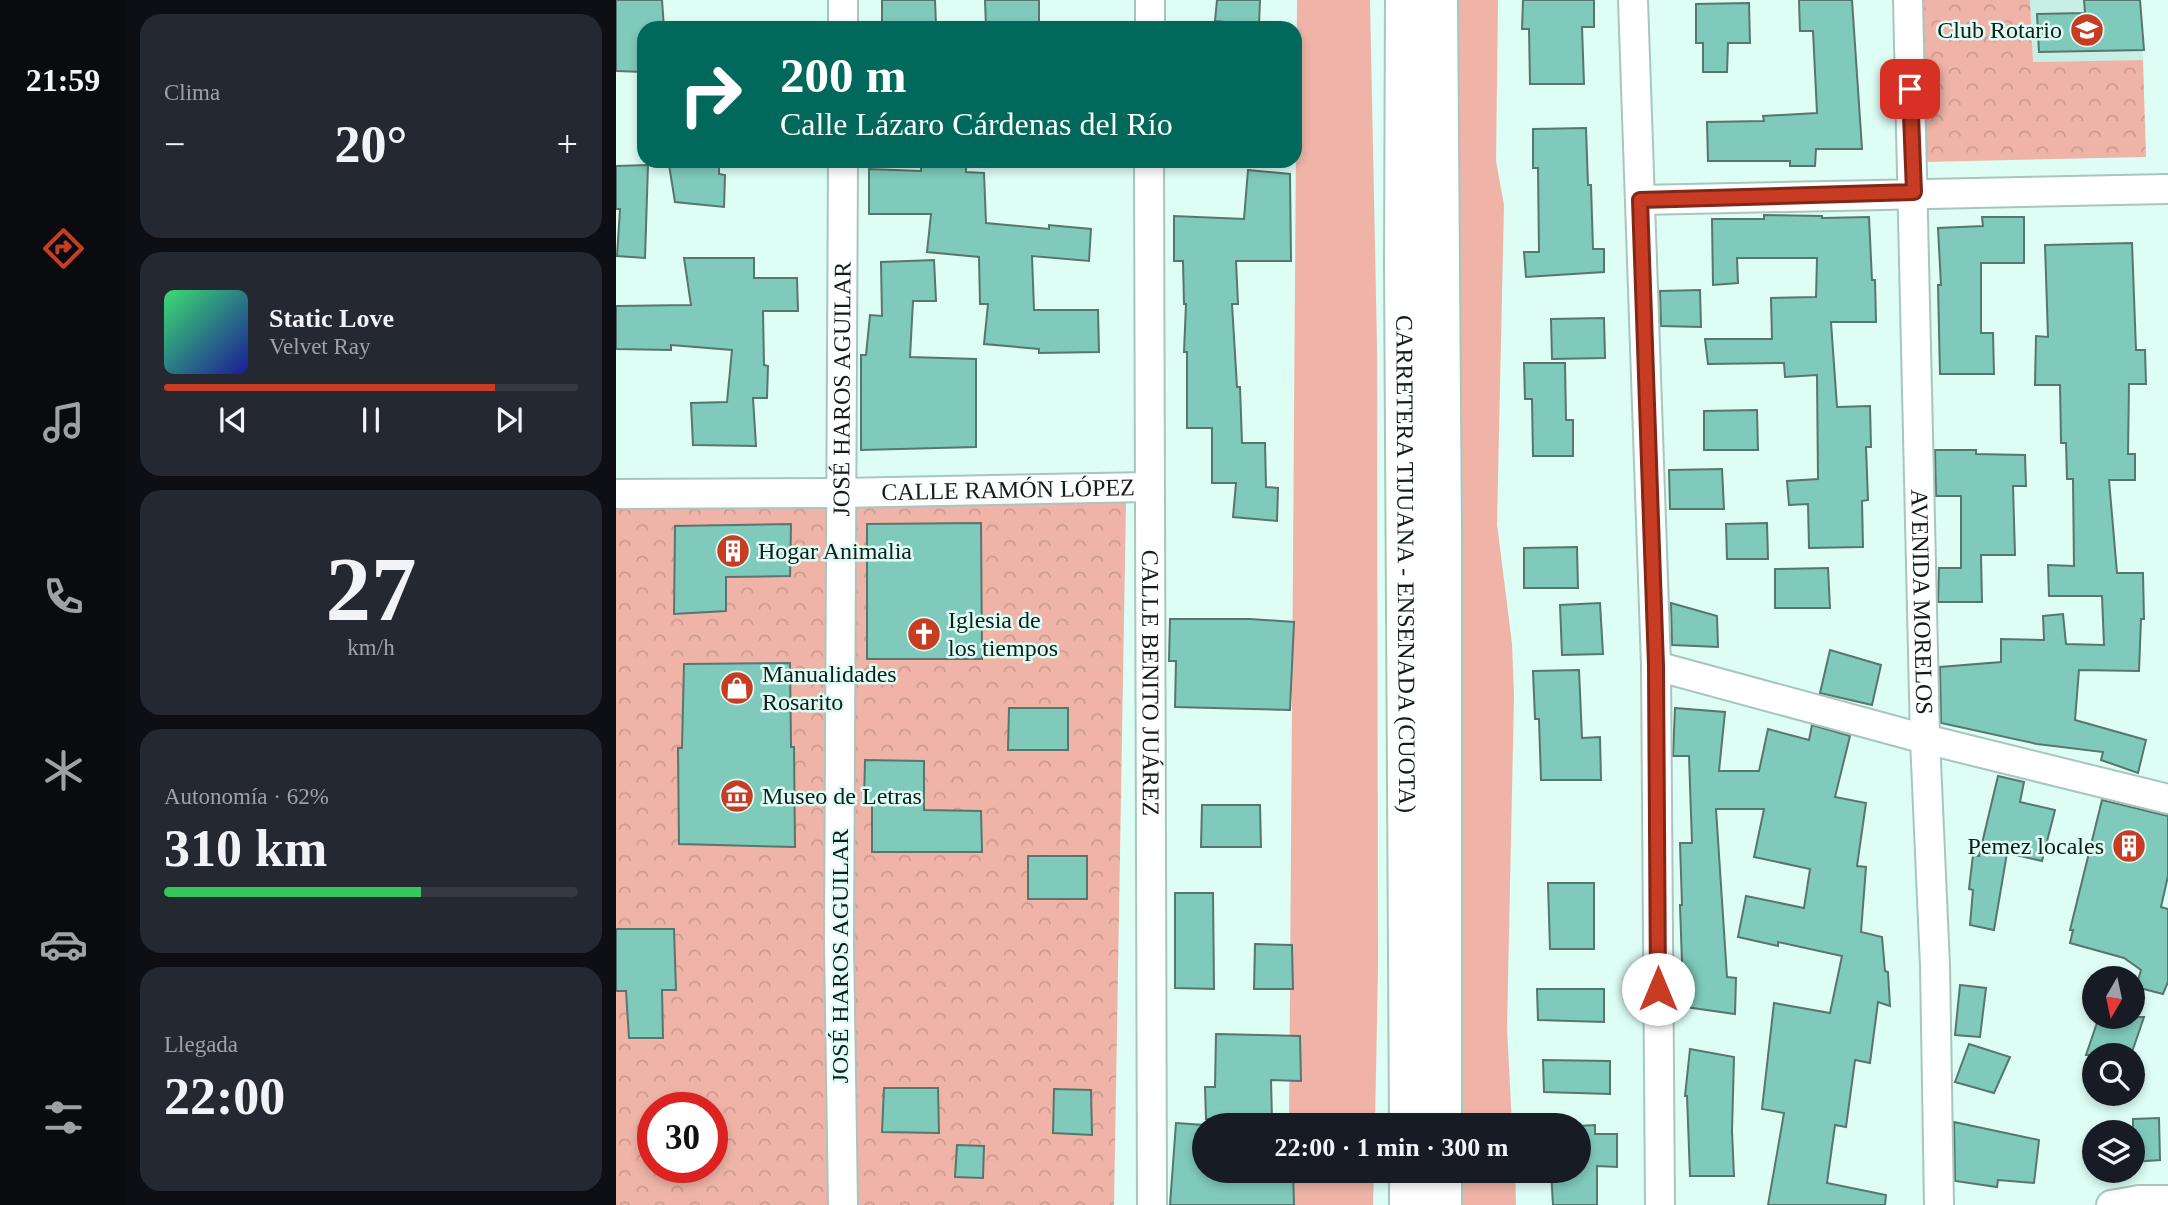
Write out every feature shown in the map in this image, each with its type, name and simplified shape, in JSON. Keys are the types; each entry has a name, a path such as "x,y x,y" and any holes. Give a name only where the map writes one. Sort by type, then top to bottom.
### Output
{"highway":[{"name":"CARRETERA TIJUANA - ENSENADA (CUOTA)","path":"1405,0 1409,1113"},
{"name":"CARRETERA TIJUANA - ENSENADA (CUOTA)","path":"1438,0 1443,536 1442,1113"},
{"path":"1409,1183 1409,1205"},
{"path":"1442,1183 1442,1205"}],"street":[{"path":"843,0 844,21"},
{"path":"1150,0 1150,21"},
{"path":"1633,0 1656,666 1660,1205"},
{"name":"AVENIDA MORELOS","path":"1908,0 1925,739 1935,966 1939,1205"},
{"name":"JOSÉ HAROS AGUILAR","path":"843,168 839,943 843,1205"},
{"name":"CALLE BENITO JUÁREZ","path":"1149,168 1152,1205"},
{"path":"1640,200 1914,192 2168,189"},
{"name":"CALLE RAMÓN LÓPEZ","path":"616,494 1149,487"},
{"path":"1656,666 1925,739 2168,799"},
{"path":"2114,1204 2168,1200"}],"shaded area":[{"name":"Club Rotario","path":"2030,0 2141,0 2143,60 2033,62"}],"green space":[{"path":"1297,0 1370,0 1377,346 1378,966 1375,1113 1289,1113 1296,168 1302,168 1302,21 1297,21"},
{"path":"1455,0 1498,0 1496,161 1504,205 1497,524 1512,644 1514,696 1507,1028 1511,1113 1461,1113 1454,752 1459,152"},
{"path":"1921,0 2030,0 2033,62 2143,60 2146,157 1924,162"},
{"path":"616,503 1126,503 1114,1205 616,1205"},
{"path":"1288,1183 1374,1183 1373,1205 1288,1205"},
{"path":"1462,1183 1515,1183 1516,1205 1463,1205"}],"building":[{"path":"616,0 662,0 664,21 637,21 637,72 616,71"},
{"path":"882,0 935,0 936,21 882,21"},
{"path":"985,0 1039,0 1039,21 986,21"},
{"path":"1217,0 1260,0 1259,21 1215,21"},
{"path":"1523,0 1594,0 1594,27 1582,27 1584,84 1530,84 1529,29 1522,29"},
{"path":"1799,0 1852,0 1862,149 1816,149 1815,166 1790,166 1790,161 1708,161 1707,122 1764,121 1763,116 1817,113 1813,31 1800,31"},
{"name":"Club Rotario","path":"2084,0 2140,0 2144,50 2039,52 2037,14 2085,13"},
{"path":"1749,3 1750,43 1728,43 1727,72 1703,72 1703,43 1696,43 1696,4"},
{"path":"1586,128 1593,249 1604,249 1604,272 1526,277 1524,252 1539,252 1538,168 1533,168 1533,129"},
{"path":"616,166 648,168 645,258 617,256 620,209 616,209"},
{"path":"669,168 719,168 719,174 725,175 724,207 675,202"},
{"path":"921,168 966,168 966,172 984,173 986,223 1049,229 1049,225 1091,229 1089,261 1032,256 1034,310 1098,310 1099,352 1039,353 1039,349 984,344 988,304 980,304 979,257 927,252 931,214 869,214 869,169 921,171"},
{"path":"1248,170 1290,174 1291,261 1236,261 1238,304 1232,304 1242,443 1265,443 1266,487 1278,488 1277,521 1233,517 1236,483 1212,483 1212,428 1187,428 1187,352 1184,352 1186,304 1183,261 1174,261 1174,216 1244,219"},
{"path":"1764,215 1869,217 1876,322 1831,322 1837,407 1870,406 1871,447 1866,447 1868,500 1862,501 1863,547 1809,548 1808,504 1789,505 1787,481 1818,479 1817,375 1785,377 1784,363 1708,364 1705,339 1772,339 1771,298 1816,297 1817,258 1737,258 1738,283 1713,285 1712,219 1764,219"},
{"path":"1982,217 2024,217 2024,263 1981,263 1981,333 1993,333 1994,374 1940,374 1938,285 1941,285 1938,228 1983,226"},
{"path":"2132,243 2136,350 2145,350 2146,384 2129,384 2128,454 2135,454 2135,480 2109,480 2117,573 2143,573 2144,619 2141,619 2139,671 2079,670 2075,720 2146,740 2138,773 2101,760 2103,752 2037,744 1941,723 1940,667 2001,662 2001,639 2044,640 2043,616 2063,614 2066,644 2104,645 2102,596 2049,596 2048,565 2074,566 2073,479 2067,479 2066,443 2061,443 2060,385 2035,385 2036,336 2048,337 2045,245"},
{"path":"684,258 754,258 754,278 797,278 798,311 763,311 764,365 768,366 767,398 753,398 756,446 693,445 691,403 727,402 732,350 671,345 671,350 616,349 616,306 691,305"},
{"path":"934,260 936,301 913,301 910,357 976,359 976,447 861,450 861,355 866,355 870,315 882,316 881,262"},
{"path":"1700,290 1701,327 1661,326 1660,291"},
{"path":"1604,318 1605,358 1552,359 1551,319"},
{"path":"1524,363 1565,363 1566,420 1573,420 1573,456 1533,456 1532,399 1525,399"},
{"path":"1757,410 1758,450 1704,450 1704,411"},
{"path":"1935,450 1976,450 1976,454 2025,455 2026,486 2013,486 2015,555 1981,555 1982,602 1938,602 1939,568 1961,568 1961,496 1936,496"},
{"path":"1722,469 1724,509 1670,509 1669,470"},
{"path":"981,523 982,659 867,659 867,524"},
{"path":"1767,523 1768,559 1727,559 1726,524"},
{"name":"Hogar Animalia","path":"791,524 790,576 726,577 726,611 674,614 675,526"},
{"path":"1577,547 1578,588 1524,588 1524,548"},
{"path":"1828,568 1830,608 1775,608 1775,569"},
{"path":"1600,603 1603,654 1562,655 1560,605"},
{"path":"1671,603 1717,616 1718,647 1672,645"},
{"path":"1170,619 1294,622 1290,710 1175,707 1176,661 1169,661"},
{"path":"1830,650 1881,665 1872,705 1820,693"},
{"path":"790,663 795,847 679,844 678,748 682,748 684,664"},
{"path":"1579,670 1582,738 1600,737 1601,780 1541,780 1539,719 1535,719 1533,671"},
{"path":"1009,708 1068,708 1068,750 1008,750"},
{"path":"1675,708 1725,712 1719,771 1759,771 1768,729 1809,740 1812,725 1850,736 1835,797 1866,803 1857,866 1866,867 1861,932 1882,937 1890,1006 1878,1002 1870,1063 1855,1060 1846,1127 1835,1125 1827,1183 1886,1195 1885,1205 1768,1205 1784,1113 1762,1109 1774,1003 1830,1013 1842,956 1778,942 1778,946 1738,937 1746,896 1804,908 1810,869 1754,857 1764,809 1716,809 1727,977 1736,978 1735,1014 1678,1006 1683,991 1680,843 1692,843 1689,756 1673,756"},
{"path":"865,760 924,761 924,810 981,811 982,852 872,852 872,803 864,803"},
{"path":"1998,776 2024,782 2020,802 2055,810 2042,861 2007,853 1994,930 1970,925 1973,890 1969,889 1973,855 1979,856"},
{"name":"Pemez locales","path":"2102,800 2168,816 2168,876 2161,907 2168,909 2168,982 2163,994 2146,990 2146,966 2135,966 2124,958 2070,943 2073,930 2070,930"},
{"path":"1202,805 1260,805 1261,847 1201,847"},
{"path":"1028,856 1087,856 1087,899 1028,899"},
{"path":"1548,883 1594,883 1594,949 1550,949"},
{"path":"1175,893 1213,893 1214,989 1175,988"},
{"path":"616,929 674,929 676,990 662,990 663,1038 629,1038 626,991 616,991"},
{"path":"1255,944 1292,945 1293,989 1254,989"},
{"path":"1960,985 1986,988 1980,1037 1955,1035"},
{"path":"1537,989 1604,989 1604,1022 1538,1020"},
{"path":"2095,1029 2140,1029 2135,1043 2090,1043"},
{"path":"1216,1034 1300,1036 1301,1081 1271,1080 1272,1113 1206,1113 1205,1087 1215,1087"},
{"path":"1969,1044 2010,1057 1994,1093 1955,1082"},
{"path":"1690,1049 1734,1057 1734,1176 1690,1176 1685,1096"},
{"path":"1543,1060 1610,1061 1610,1094 1544,1092"},
{"path":"884,1088 938,1088 939,1133 882,1132"},
{"path":"1054,1089 1091,1090 1092,1135 1053,1133"},
{"path":"2159,1118 2160,1160 2145,1161 2145,1120 2133,1119"},
{"path":"1954,1122 2039,1140 2034,1183 1998,1180 1997,1187 1955,1181"},
{"path":"1176,1123 1192,1124 1192,1183 1293,1183 1294,1205 1170,1205"},
{"path":"1591,1125 1595,1125 1595,1134 1617,1134 1617,1167 1597,1166 1597,1205 1553,1205 1552,1183 1591,1183"},
{"path":"957,1145 984,1146 983,1178 955,1177"}],"place":[{"name":"Club Rotario","path":"2087,30"},
{"name":"Hogar Animalia","path":"733,551"},
{"name":"Iglesia de los tiempos","path":"924,634"},
{"name":"Manualidades Rosarito","path":"737,688"},
{"name":"Museo de Letras","path":"737,796"},
{"name":"Pemez locales","path":"2129,846"}],"route":[{"path":"1658,989 1656,666 1640,200 1914,192 1910,89"}]}
